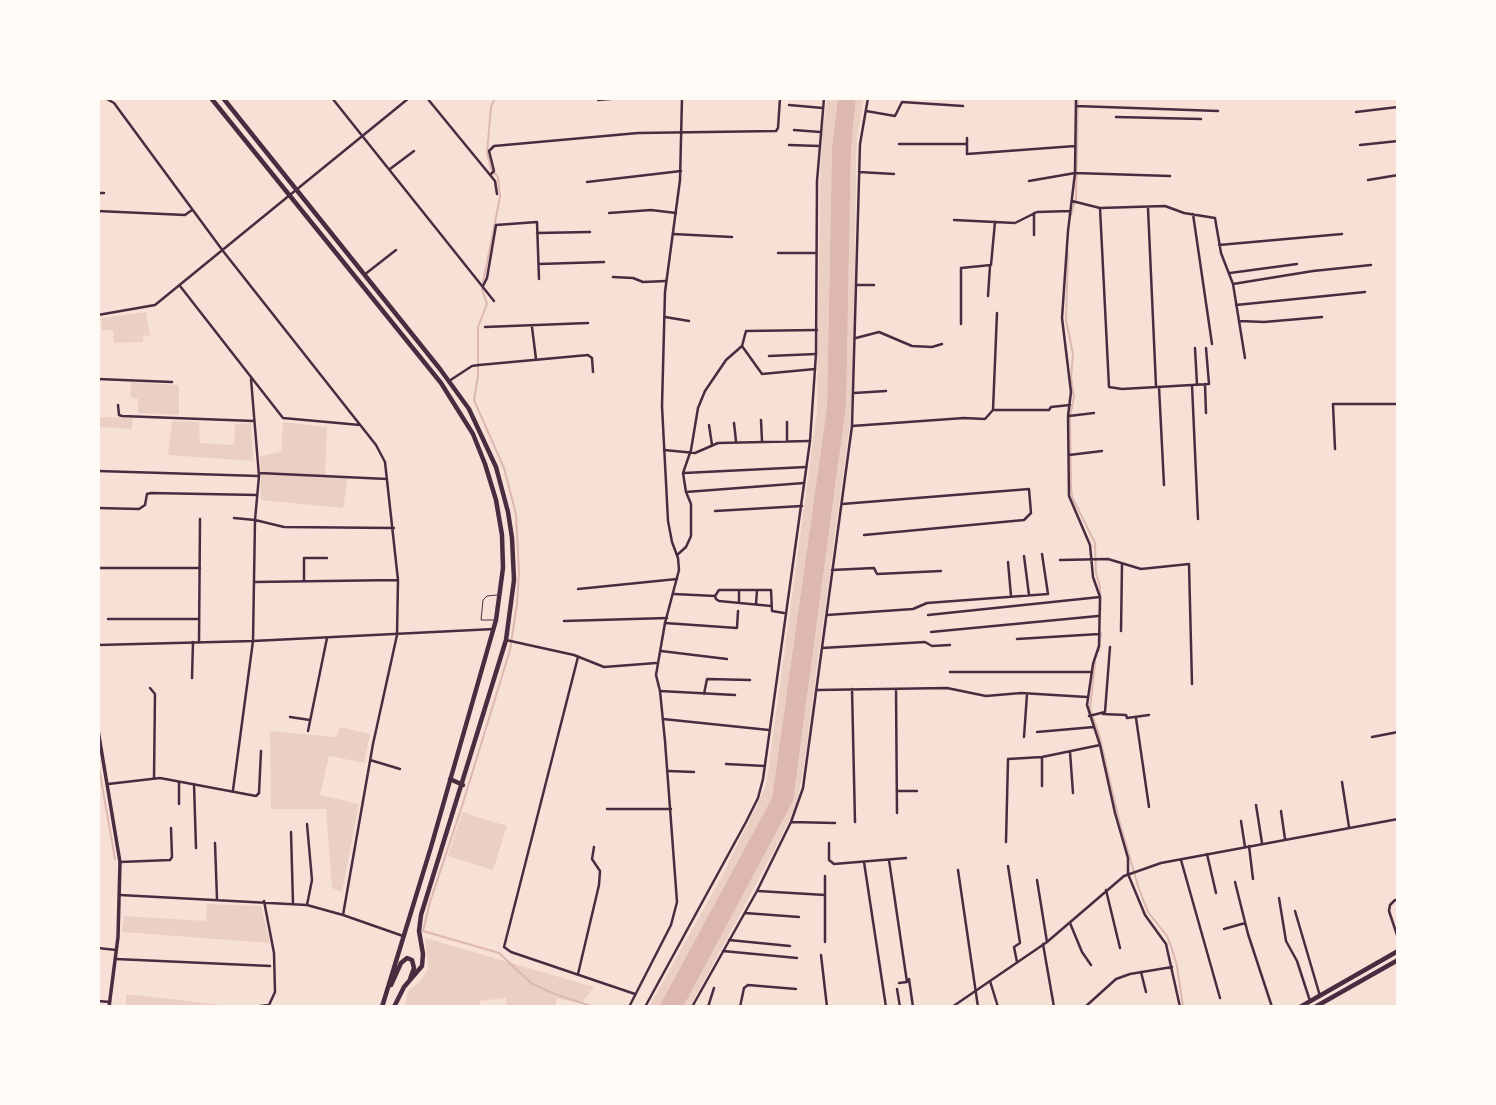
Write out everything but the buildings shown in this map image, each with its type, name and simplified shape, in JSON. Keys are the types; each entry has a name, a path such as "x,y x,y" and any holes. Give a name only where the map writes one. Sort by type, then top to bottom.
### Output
{"highway":[{"path":"211,98 437,378 473,434 491,480 501,530 503,568 494,629 383,1007"},
{"path":"223,98 449,381 469,410 496,467 508,512 514,580 506,640 421,915 419,931 424,954 422,966 404,987"},
{"path":"450,779 463,785"},
{"path":"1300,1007 1398,951"},
{"path":"387,992 402,960 409,958 414,968 394,1007"},
{"path":"1315,1007 1398,960"}],"main road":[{"path":"98,730 120,862 117,950 110,1004"}],"street":[{"path":"105,98 114,103 223,251 381,452 394,528 398,580 397,635 370,760 344,915"},
{"path":"332,98 494,301"},
{"path":"98,315 150,307 180,286 409,98"},
{"path":"427,98 495,181 497,194"},
{"path":"598,100 621,98"},
{"path":"629,1007 671,925 677,893 663,719 656,678 665,623 679,565 668,521 662,406 666,281 681,171 682,98"},
{"path":"490,175 494,171 489,150 494,146 638,133 776,131 780,98"},
{"path":"645,1007 749,815 760,790 765,766 810,441 816,369 818,146 824,98"},
{"path":"691,1007 757,891 791,822 803,788 852,426 860,144 868,98"},
{"path":"1076,98 1075,202 1070,211 1062,318 1068,350 1071,455 1069,496 1095,558 1093,576 1100,597 1099,646 1087,697 1089,716 1100,745 1128,859 1129,874 1145,915 1166,944 1180,1007"},
{"path":"866,111 895,116 902,102 963,106"},
{"path":"789,105 822,108"},
{"path":"1078,106 1218,111"},
{"path":"1356,112 1398,107"},
{"path":"1132,108 1132,117"},
{"path":"1116,117 1201,119"},
{"path":"794,131 820,132"},
{"path":"967,138 967,154 1075,146"},
{"path":"1360,145 1398,141"},
{"path":"900,144 967,144"},
{"path":"789,145 818,146"},
{"path":"390,169 414,151"},
{"path":"587,182 681,171"},
{"path":"859,172 894,174"},
{"path":"1029,181 1076,173 1170,176"},
{"path":"1368,180 1398,175"},
{"path":"98,193 104,193"},
{"path":"1075,202 1100,208 1164,205 1215,218 1220,245 1233,284 1245,358"},
{"path":"1148,207 1164,485"},
{"path":"1100,208 1109,387 1122,389 1209,384 1206,348"},
{"path":"98,211 186,215 192,210"},
{"path":"609,213 651,210 676,212"},
{"path":"954,220 1017,222 1034,213 1070,211"},
{"path":"1034,213 1034,235"},
{"path":"1193,214 1212,344"},
{"path":"483,286 487,278 496,225 537,222 539,279"},
{"path":"988,296 995,222"},
{"path":"537,233 590,232"},
{"path":"673,234 732,237"},
{"path":"1220,245 1342,234"},
{"path":"364,275 396,250"},
{"path":"778,253 816,253"},
{"path":"538,264 604,262"},
{"path":"1230,273 1297,264"},
{"path":"1233,284 1371,265"},
{"path":"961,324 961,268 990,266"},
{"path":"613,277 633,278 643,282 666,281"},
{"path":"857,285 874,285"},
{"path":"180,286 285,419 360,425"},
{"path":"1236,305 1365,292"},
{"path":"852,426 964,418 985,419 993,411 997,313"},
{"path":"664,316 689,321"},
{"path":"1240,321 1322,317"},
{"path":"485,327 587,323"},
{"path":"532,326 536,359"},
{"path":"677,555 686,547 691,536 691,510 684,473 698,408 705,391 726,360 742,346 746,331 817,330"},
{"path":"856,338 879,332 912,346 932,347 942,344"},
{"path":"742,346 761,373 816,369"},
{"path":"1195,348 1198,519"},
{"path":"769,356 816,354"},
{"path":"449,381 472,366 590,355 593,372"},
{"path":"98,379 172,382"},
{"path":"233,790 253,641 255,520 259,475 251,379"},
{"path":"1205,384 1206,413"},
{"path":"854,393 886,391"},
{"path":"1335,449 1333,404 1398,404"},
{"path":"118,405 122,416 254,421"},
{"path":"993,411 1049,410 1051,407 1070,405"},
{"path":"1069,416 1094,414"},
{"path":"761,420 762,442"},
{"path":"787,422 787,441"},
{"path":"734,423 736,442"},
{"path":"709,425 712,445"},
{"path":"664,450 690,453 702,452 712,445 736,442 810,441"},
{"path":"1071,455 1102,451"},
{"path":"684,473 806,467"},
{"path":"98,471 387,479"},
{"path":"686,492 804,483"},
{"path":"842,504 1029,489 1031,513 1024,520 864,534"},
{"path":"98,508 139,509 145,505 148,494 151,493 257,495"},
{"path":"715,511 802,506"},
{"path":"234,518 284,527 394,528"},
{"path":"199,642 200,519"},
{"path":"827,615 917,608 927,603 1048,594 1042,554"},
{"path":"1024,556 1029,595"},
{"path":"304,582 304,558 327,558"},
{"path":"1060,560 1095,558 1141,569 1189,564 1192,684"},
{"path":"1007,562 1011,596"},
{"path":"1121,631 1122,564"},
{"path":"98,568 200,568"},
{"path":"832,570 874,568 877,573 941,571"},
{"path":"578,589 677,579"},
{"path":"254,582 398,580"},
{"path":"715,596 717,590 772,591 773,611 784,613"},
{"path":"738,603 739,590"},
{"path":"756,605 757,590"},
{"path":"674,594 715,596 717,600 772,606"},
{"path":"928,615 1100,597"},
{"path":"665,623 737,628 738,611"},
{"path":"931,632 1098,616"},
{"path":"564,621 667,618"},
{"path":"108,619 200,619"},
{"path":"98,645 253,641 494,629"},
{"path":"1017,639 1099,635"},
{"path":"308,731 328,637"},
{"path":"506,640 578,657 604,667 657,663"},
{"path":"192,678 193,642"},
{"path":"822,648 925,642 932,646 950,645"},
{"path":"1103,714 1110,647"},
{"path":"660,651 727,659"},
{"path":"578,657 503,942 507,950 635,994"},
{"path":"950,672 1093,672"},
{"path":"704,694 707,679 750,680"},
{"path":"150,688 155,694 154,778"},
{"path":"817,690 947,688 986,696 1027,694 1087,697"},
{"path":"852,690 855,822"},
{"path":"896,690 897,813"},
{"path":"660,691 735,695"},
{"path":"1024,737 1027,694"},
{"path":"1089,716 1103,714 1136,718 1149,715"},
{"path":"290,717 310,720"},
{"path":"1136,718 1149,807"},
{"path":"663,719 769,730"},
{"path":"1037,732 1094,727"},
{"path":"1372,737 1398,732"},
{"path":"1006,842 1008,759 1041,757 1100,745"},
{"path":"108,784 154,778 259,794 261,751"},
{"path":"1070,752 1073,793"},
{"path":"1041,757 1042,786"},
{"path":"370,760 400,769"},
{"path":"726,764 765,766"},
{"path":"668,771 694,772"},
{"path":"179,782 180,804"},
{"path":"1342,782 1349,827"},
{"path":"194,784 196,848"},
{"path":"897,791 916,791"},
{"path":"1256,805 1262,844"},
{"path":"607,809 671,809"},
{"path":"1281,811 1285,839"},
{"path":"952,1007 1045,943 1106,890 1129,874 1181,859 1398,819"},
{"path":"1241,821 1253,879"},
{"path":"791,822 835,823"},
{"path":"307,824 312,880 307,905"},
{"path":"120,862 170,860 171,828"},
{"path":"291,832 293,904"},
{"path":"215,843 217,900"},
{"path":"829,843 829,860 832,863 906,858"},
{"path":"578,974 600,873 592,859 594,847"},
{"path":"1207,854 1216,893"},
{"path":"1181,859 1220,998"},
{"path":"889,860 907,982 899,983"},
{"path":"864,862 886,1007"},
{"path":"1008,866 1020,943 1014,947 1017,962"},
{"path":"958,870 978,1007"},
{"path":"825,876 825,942"},
{"path":"1037,880 1054,1007"},
{"path":"1235,882 1272,1007"},
{"path":"1106,890 1120,948"},
{"path":"757,891 825,895"},
{"path":"120,895 307,905 403,936"},
{"path":"1279,898 1286,941 1297,961 1310,1001"},
{"path":"1395,900 1389,911 1398,938"},
{"path":"252,1007 269,1005 275,992 274,954 264,901"},
{"path":"1295,911 1320,996"},
{"path":"745,913 799,917"},
{"path":"1070,923 1082,952 1091,965"},
{"path":"1224,929 1245,923"},
{"path":"729,940 790,947"},
{"path":"98,948 117,950"},
{"path":"723,951 797,958"},
{"path":"821,955 827,1007"},
{"path":"116,959 270,967"},
{"path":"906,960 913,1007"},
{"path":"1085,1007 1115,979 1172,967"},
{"path":"1141,972 1146,992"},
{"path":"990,981 998,1007"},
{"path":"740,1007 744,988 748,985 796,989"},
{"path":"710,1007 714,988"},
{"path":"897,989 900,1007"},
{"path":"98,1001 110,1004"}],"lane":[{"path":"496,620 481,620 483,600 487,596 499,595"}],"shaded area":[{"path":"827,98 838,98 832,147 827,407 772,798 662,1002 659,1007 649,1007 722,876 766,786 817,412 820,180"},
{"path":"838,98 856,98 851,149 846,405 793,801 683,1007 659,1007 772,798 827,407 832,147"},
{"path":"856,98 864,98 857,139 854,368 850,423 803,772 796,806 776,847 690,1007 683,1007 793,801 837,473 848,306 851,149"},
{"path":"146,312 150,336 143,335 143,342 114,343 113,330 102,330 101,318"},
{"path":"131,382 179,385 179,415 138,413 138,399 130,397"},
{"path":"98,417 133,418 132,429 98,427"},
{"path":"172,421 199,422 200,443 234,445 235,424 251,423 253,461 168,455"},
{"path":"283,422 327,427 325,476 348,477 343,508 261,500 260,456 281,452"},
{"path":"340,727 370,734 364,763 329,756 320,795 359,804 342,892 332,888 326,809 271,809 270,731 336,737"},
{"path":"462,812 507,826 493,870 448,856"},
{"path":"207,904 261,906 270,943 122,932 124,916 206,921"},
{"path":"425,938 594,987 581,1004 557,998 555,1007 507,1007 506,998 480,1001 479,1007 405,1007 408,991 420,982 428,969"},
{"path":"126,994 241,1007 126,1007"}],"waterway":[{"path":"483,283 500,197 498,177 491,169 487,153 491,107 495,98"},
{"path":"1071,215 1076,199 1078,98"},
{"path":"1068,252 1066,320 1073,354 1071,378 1074,397 1070,416 1071,487 1072,497 1095,543 1101,610"},
{"path":"482,289 487,304 478,327 478,376 474,400 504,468 516,514 519,572 517,604 510,650 423,931 499,953 531,983 594,1007"},
{"path":"1099,651 1101,633"},
{"path":"1095,663 1090,709 1099,734 1138,886 1148,912 1167,936 1172,949 1183,1007"},
{"path":"98,762 115,859"}]}
